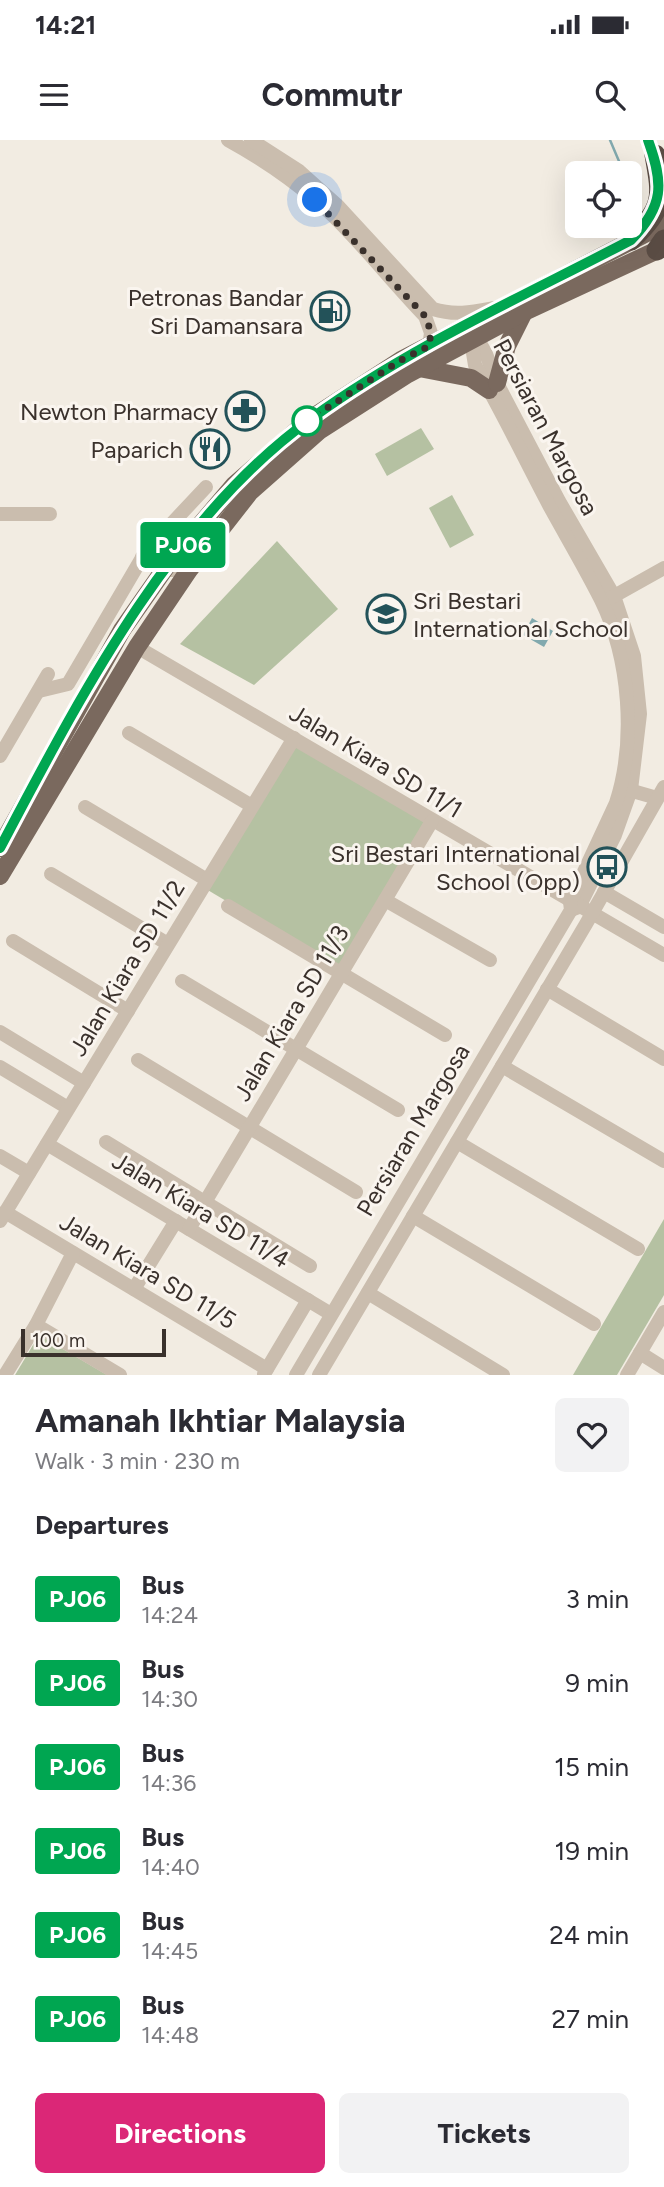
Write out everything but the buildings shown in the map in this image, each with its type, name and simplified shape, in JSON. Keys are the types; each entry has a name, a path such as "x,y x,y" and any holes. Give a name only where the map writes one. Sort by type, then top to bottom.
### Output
{"highway":[{"path":"652,147 664,174"},
{"path":"631,240 655,214 660,200 661,184 652,147"}],"main road":[{"path":"0,848 122,630 165,570 234,485 310,419 401,360 664,224"},
{"path":"0,876 137,647 189,570 250,492 319,431 419,368 662,246"},
{"path":"419,368 471,378 493,386 507,346 524,313"},
{"path":"474,341 484,317"},
{"path":"450,335 474,341"}],"street":[{"path":"228,140 265,162 334,217 425,316 431,332 429,346"},
{"path":"254,141 299,171 338,206 433,309 465,314 503,307"},
{"name":"Persiaran Margosa","path":"296,1375 578,908 616,803 626,789 640,714 634,656 559,501 493,386 475,365 472,353 474,341"},
{"path":"39,691 68,684 142,557 206,487"},
{"path":"0,514 50,514"},
{"path":"142,557 165,570 189,570"},
{"path":"608,599 664,568"},
{"name":"Jalan Kiara SD 11/1","path":"137,647 578,908 664,955"},
{"path":"0,756 48,674"},
{"path":"129,733 252,806"},
{"name":"Jalan Kiara SD 11/2","path":"3,1217 294,738"},
{"path":"325,1373 368,1293 547,989 578,908 604,892 661,796 626,789"},
{"path":"85,807 207,880"},
{"name":"Jalan Kiara SD 11/3","path":"189,1229 432,821"},
{"path":"51,874 168,944"},
{"path":"604,892 664,927"},
{"path":"385,900 490,960"},
{"path":"228,906 445,1035"},
{"path":"13,942 128,1011"},
{"path":"182,981 398,1110"},
{"path":"547,989 664,1059"},
{"path":"0,1032 84,1083"},
{"path":"138,1060 356,1192"},
{"path":"502,1066 664,1161"},
{"path":"0,1067 68,1108"},
{"path":"106,1142 310,1266"},
{"path":"457,1142 638,1249"},
{"name":"Jalan Kiara SD 11/4","path":"47,1144 331,1314"},
{"path":"0,1156 29,1174"},
{"path":"413,1216 594,1324"},
{"name":"Jalan Kiara SD 11/5","path":"3,1217 74,1253 265,1372"},
{"path":"134,1289 176,1221"},
{"path":"5,1375 36,1325 74,1253"},
{"path":"368,1293 503,1375"},
{"path":"265,1372 308,1300"},
{"path":"627,1375 664,1312"},
{"path":"36,1325 120,1375"},
{"path":"640,1353 664,1368"}],"green space":[{"path":"421,428 434,449 387,476 375,454"},
{"path":"452,495 474,535 450,548 429,508"},
{"path":"277,541 338,609 254,685 180,644"},
{"path":"294,742 428,822 339,968 206,889"},
{"path":"664,1219 664,1295 617,1375 573,1375"},
{"path":"39,1335 107,1375 15,1375"}],"water":[{"path":"532,618 553,631 544,647 523,635"}],"waterway":[{"path":"610,140 619,161"}],"bus line":[{"name":"PJ06","path":"0,848 122,630 173,557 226,492 310,419 401,360 631,240 655,214 660,200 661,184 655,155 648,140"}],"place":[{"name":"Petronas Bandar Sri Damansara","path":"330,311"},
{"name":"Newton Pharmacy","path":"245,411"},
{"name":"Paparich","path":"210,449"},
{"name":"Sri Bestari International School","path":"386,614"},
{"name":"Sri Bestari International School (Opp)","path":"607,867"}],"route":[{"path":"307,421 401,360 429,346 431,332 425,316 315,200"}]}
